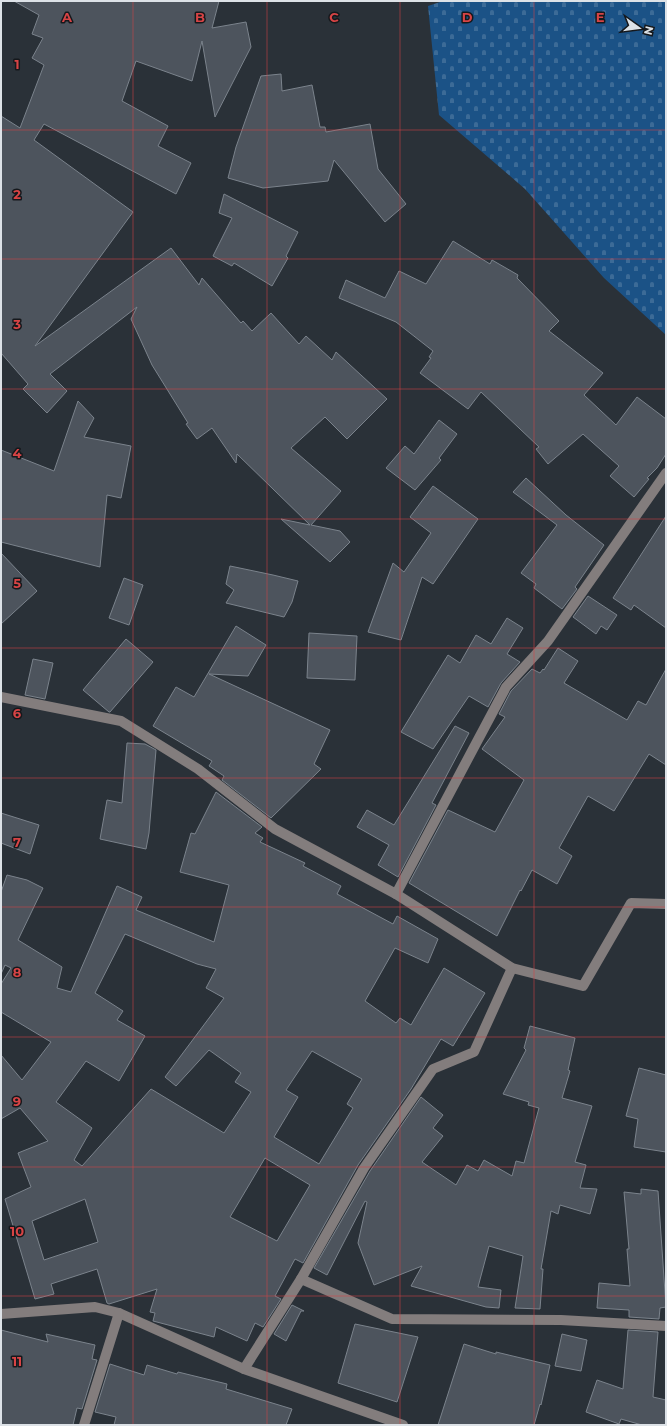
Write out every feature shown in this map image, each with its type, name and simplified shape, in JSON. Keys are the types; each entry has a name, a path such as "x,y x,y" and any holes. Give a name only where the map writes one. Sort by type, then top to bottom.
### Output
{"street":[{"path":"396,894 506,687 548,641 666,473"},
{"path":"1,698 121,721 198,770 275,829 396,894 512,968 584,986 631,903 666,904"},
{"path":"244,1369 301,1280 364,1168 433,1068 474,1052 512,968"},
{"path":"301,1280 392,1319 560,1320 666,1326"},
{"path":"1,1314 95,1307 119,1313 244,1369 403,1425"},
{"path":"84,1425 119,1313"}],"green space":[{"path":"443,1 666,1 666,335 604,278 525,189 439,115 428,6"}],"building":[{"path":"14,1 219,1 212,28 246,22 251,47 215,117 202,41 192,81 136,61 122,101 168,126 158,146 191,163 176,194 44,124 34,140 133,212 35,346 171,248 199,285 202,278 241,323 243,321 252,331 271,313 299,344 306,336 332,360 336,352 387,399 347,439 325,417 291,448 341,491 311,525 340,531 350,542 330,562 281,519 310,525 237,454 236,463 212,428 197,439 186,424 188,423 152,365 131,319 137,307 50,374 67,391 47,413 23,389 28,384 1,353 1,116 20,128 44,65 32,58 43,38 32,34 39,15"},
{"path":"281,74 282,91 312,85 320,127 325,127 326,132 370,124 378,169 406,204 385,222 334,160 328,181 263,188 228,178 236,147 261,76"},
{"path":"224,194 298,232 286,256 288,258 272,286 234,263 232,266 213,256 232,218 219,213"},
{"path":"453,241 490,264 492,260 518,275 517,278 559,321 549,331 603,373 584,395 616,425 637,397 666,419 666,454 657,468 647,478 649,479 634,497 610,476 619,466 583,434 548,464 536,449 539,447 481,392 468,409 420,373 431,358 429,357 433,351 396,322 339,298 346,280 385,298 399,271 426,284"},
{"path":"78,401 94,418 84,437 131,446 121,498 107,495 100,567 1,542 1,450 54,471"},
{"path":"439,420 457,434 439,458 441,460 415,490 386,468 405,446 414,454"},
{"path":"526,478 566,515 604,545 575,587 577,589 562,609 534,588 536,584 521,573 557,525 513,492"},
{"path":"433,486 478,519 433,584 422,577 401,640 368,632 393,563 404,572 431,533 410,517"},
{"path":"666,516 666,628 634,605 631,610 613,598"},
{"path":"1,553 37,591 1,624"},
{"path":"230,566 298,581 292,602 284,617 226,603 234,590 226,584"},
{"path":"124,578 143,585 129,625 109,618"},
{"path":"588,596 617,615 607,630 601,626 596,634 573,617"},
{"path":"507,618 523,628 507,654 520,662 501,683 488,707 469,696 433,749 401,732 448,655 460,663 476,635 491,644"},
{"path":"236,626 266,645 248,676 209,674 330,730 314,764 321,769 271,818 222,780 224,776 209,766 212,761 153,726 176,687 194,697"},
{"path":"309,633 357,636 355,680 307,678"},
{"path":"126,639 153,662 109,712 83,690"},
{"path":"558,648 578,661 564,683 627,720 638,701 646,705 666,669 666,765 649,754 614,811 588,796 559,848 572,856 557,884 532,870 521,891 520,890 497,936 409,883 448,810 495,832 524,780 482,749 505,717 499,714 511,691 532,669 540,673 543,669 544,670"},
{"path":"33,659 53,663 45,699 25,695"},
{"path":"455,726 469,733 432,803 436,805 398,877 378,865 389,845 357,827 367,810 394,825"},
{"path":"127,743 145,744 156,750 149,833 146,849 100,839 107,800 122,803"},
{"path":"216,792 262,827 255,833 263,838 260,842 305,863 303,866 341,886 337,894 393,924 397,916 438,939 428,963 395,948 365,1001 396,1023 400,1018 411,1025 444,968 485,993 453,1046 441,1039 411,1089 358,1165 303,1263 295,1259 275,1296 281,1299 263,1327 255,1323 247,1341 216,1327 214,1337 153,1321 155,1313 150,1312 157,1289 109,1304 107,1303 97,1269 51,1284 54,1294 35,1299 5,1199 31,1187 18,1153 48,1141 20,1108 1,1119 1,1055 22,1080 51,1042 1,1012 1,984 11,968 5,965 1,974 1,892 7,875 27,880 43,888 18,940 62,967 57,988 71,992 117,886 142,897 136,910 214,942 229,885 180,872 191,833 195,834","holes":["125,934 197,964 216,969 206,988 224,998 165,1077 176,1086 209,1050 241,1073 235,1082 251,1092 224,1133 151,1089 82,1166 74,1160 92,1128 56,1102 86,1061 119,1081 145,1036 117,1020 123,1011 95,993","312,1051 362,1079 347,1104 353,1108 319,1164 274,1137 298,1097 286,1090","265,1158 310,1185 277,1241 230,1217","85,1199 98,1242 44,1260 32,1221"]},
{"path":"1,813 39,825 30,854 1,843"},
{"path":"530,1026 575,1038 568,1070 570,1071 562,1098 592,1106 575,1162 586,1165 580,1188 597,1189 590,1214 560,1205 558,1214 551,1211 541,1269 543,1269 540,1309 515,1308 523,1256 489,1246 478,1287 501,1290 499,1308 486,1307 411,1286 422,1266 374,1285 358,1243 367,1202 365,1201 327,1275 314,1268 370,1171 421,1097 443,1115 433,1128 443,1136 422,1162 456,1185 467,1165 478,1171 484,1160 512,1176 516,1161 524,1163 539,1108 528,1105 529,1102 503,1094 526,1050 524,1048"},
{"path":"639,1068 666,1075 666,1152 634,1147 638,1119 626,1116"},
{"path":"641,1189 658,1191 666,1307 660,1308 659,1319 629,1317 629,1310 597,1308 599,1283 630,1286 627,1249 629,1249 624,1192 641,1194"},
{"path":"292,1305 304,1311 301,1311 286,1341 274,1334"},
{"path":"355,1324 418,1337 397,1402 338,1383"},
{"path":"1,1330 48,1342 46,1334 95,1345 92,1359 97,1360 82,1409 77,1408 73,1425 1,1425"},
{"path":"628,1330 658,1332 653,1397 666,1400 666,1425 642,1425 621,1419 619,1424 586,1412 597,1380 623,1389"},
{"path":"562,1334 587,1340 581,1371 555,1366"},
{"path":"464,1344 496,1354 496,1352 550,1365 541,1405 540,1404 534,1425 438,1425"},
{"path":"110,1364 144,1375 147,1365 177,1374 178,1372 227,1384 226,1389 292,1409 286,1425 114,1425 116,1417 95,1412"}]}
